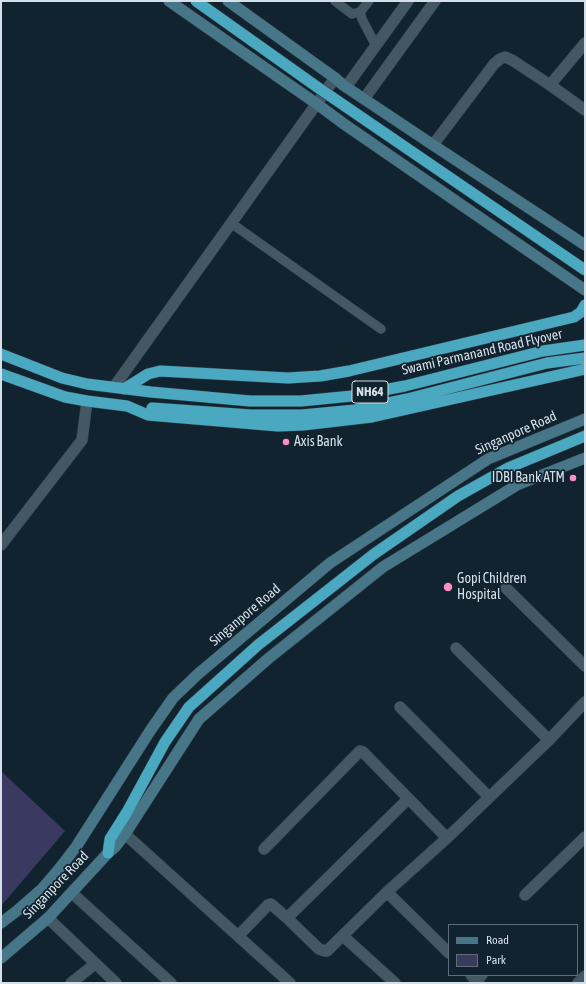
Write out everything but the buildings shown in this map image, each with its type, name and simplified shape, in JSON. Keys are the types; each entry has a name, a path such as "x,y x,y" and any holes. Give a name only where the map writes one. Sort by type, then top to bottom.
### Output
{"highway":[{"path":"196,1 320,89 585,270"},
{"path":"119,388 148,374 160,371 288,378 320,376 349,371 574,317 581,312 585,305"},
{"name":"Swami Parmanand Road Flyover","path":"119,388 250,401 301,401 352,396 405,386 543,351 585,345"},
{"name":"NH64","path":"1,354 62,378 86,384 119,388"},
{"name":"Swami Parmanand Road Flyover","path":"127,406 250,415 302,416 348,411 406,399 548,364 585,358"},
{"path":"127,406 148,415 278,426 303,425 372,417 585,369"},
{"name":"NH64","path":"1,374 65,397 127,406"},
{"path":"108,853 110,839 127,812 165,742 189,707 258,644 374,554 458,496 508,468 585,436"}],"main road":[{"path":"169,1 585,290"},
{"path":"228,1 346,87 585,245"},
{"name":"Singanpore Road","path":"1,923 42,889 60,869 76,847 154,724 173,698 198,674 330,563 448,485 488,459 585,419"},
{"name":"Singanpore Road","path":"1,958 48,918 116,846 200,719 269,658 383,567 517,486 585,458"}],"street":[{"path":"346,87 408,1"},
{"path":"364,99 436,1"},
{"path":"550,85 585,43"},
{"path":"433,145 494,64 505,57 550,85 585,110"},
{"path":"119,388 231,223 335,78"},
{"path":"1,545 82,440 87,401"},
{"path":"506,588 585,666"},
{"path":"456,648 549,740"},
{"path":"238,936 269,904 287,918 319,949 322,951 327,951 387,892 549,740 585,702"},
{"path":"400,707 489,797"},
{"path":"264,849 360,751 363,752 446,838"},
{"path":"287,918 408,799"},
{"path":"125,834 290,983"},
{"path":"525,895 585,838"},
{"path":"387,892 448,952"},
{"path":"72,893 171,983"},
{"path":"48,918 116,983"},
{"path":"343,936 395,983"},
{"path":"71,983 96,964"},
{"path":"472,976 476,981 481,976"},
{"path":"578,983 585,976"}],"lane":[{"path":"335,1 352,14 360,12 369,1"},
{"path":"360,12 376,46"},
{"path":"231,223 382,329"}],"green space":[{"path":"1,771 65,831 1,906"}],"place":[{"name":"Axis Bank","path":"286,442"},
{"name":"IDBI Bank ATM","path":"573,478"},
{"name":"Gopi Children Hospital","path":"448,587"}]}
